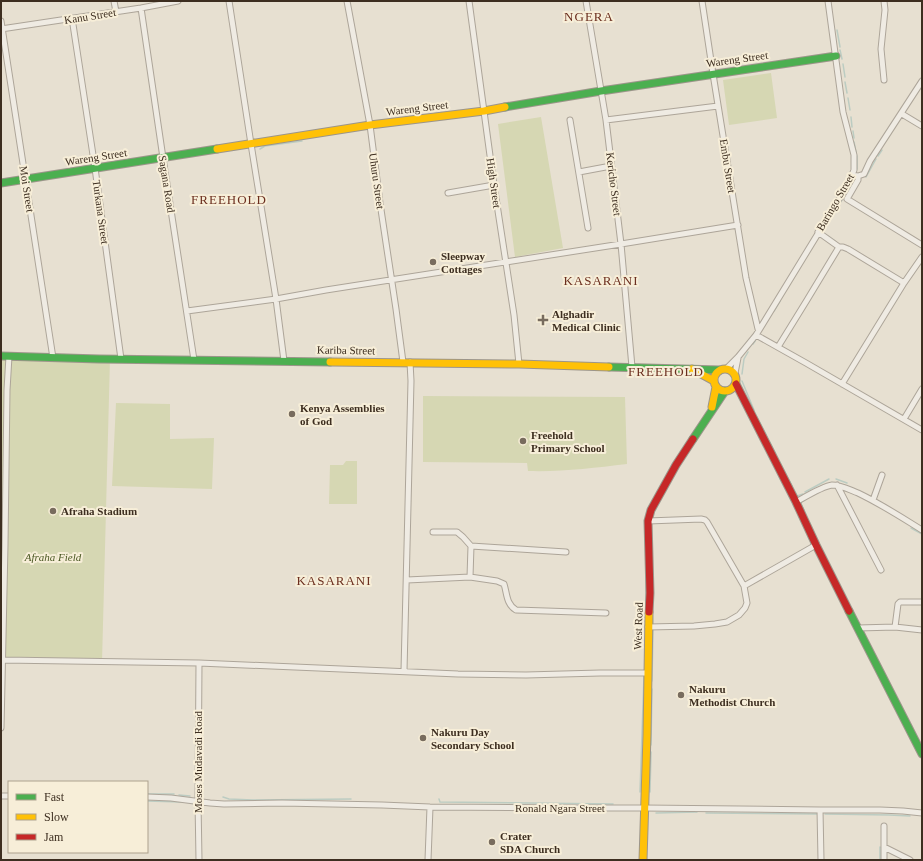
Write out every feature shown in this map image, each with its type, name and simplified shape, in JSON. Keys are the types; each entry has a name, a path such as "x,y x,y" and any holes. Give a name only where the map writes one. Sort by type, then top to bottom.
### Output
{"street":[{"path":"114,1 116,12"},
{"name":"Kanu Street","path":"2,29 141,8 147,4 178,1"},
{"path":"229,1 276,299 284,361"},
{"name":"Uhuru Street","path":"347,1 370,125 396,309 411,381 404,671"},
{"name":"High Street","path":"469,1 494,185 514,316 519,364"},
{"name":"Kericho Street","path":"586,1 606,120 621,244 632,368"},
{"name":"Embu Street","path":"702,1 746,278 758,329"},
{"name":"Baringo Street","path":"723,369 738,357 756,335 758,329 818,232 855,176 854,155 843,112 828,1"},
{"path":"884,1 885,10 881,49 884,80"},
{"name":"Sagana Road","path":"141,8 194,360"},
{"name":"Turkana Street","path":"72,18 122,359"},
{"name":"Moi Street","path":"1,21 53,358"},
{"name":"Wareng Street","path":"1,184 370,125 484,111 601,91 836,56"},
{"path":"922,81 902,114 870,161 864,174 855,176 858,180 847,199 922,245"},
{"path":"606,120 718,106"},
{"path":"902,114 922,126"},
{"path":"570,120 588,228"},
{"path":"579,172 611,166"},
{"path":"448,193 494,185"},
{"path":"187,311 276,299 738,225"},
{"path":"818,232 839,247 848,249 904,284"},
{"path":"778,347 839,247"},
{"path":"842,384 922,257"},
{"path":"756,335 806,362 922,430"},
{"path":"1,728 7,390 5,356"},
{"name":"Kariba Street","path":"5,356 53,358 519,364 632,368 723,369"},
{"name":"Baringo Street","path":"735,373 738,357"},
{"path":"690,368 715,384 720,390 728,391 744,401"},
{"path":"715,384 715,374 723,369 733,371 737,378 736,384 728,391"},
{"name":"West Road","path":"711,411 715,384"},
{"path":"736,384 796,502 816,546 922,754"},
{"path":"904,419 922,389"},
{"name":"West Road","path":"643,860 650,593 649,515 676,464 711,411 728,391"},
{"path":"873,500 882,475"},
{"path":"796,502 823,488 837,485 873,500 922,530"},
{"path":"837,485 881,570"},
{"path":"648,521 705,520 744,586 746,598 746,606 743,611 727,622 694,626 648,627"},
{"path":"433,532 457,532 471,546 470,577"},
{"path":"471,546 566,552"},
{"path":"744,586 816,546"},
{"path":"407,580 470,577 497,581 504,584 512,608 516,610 606,613"},
{"path":"895,626 897,608 900,602 922,602"},
{"path":"858,628 895,626 922,630"},
{"path":"2,659 199,664 458,674 526,675 648,673"},
{"name":"Moses Mudavadi Road","path":"199,664 199,860"},
{"name":"Ronald Ngara Street","path":"148,797 224,804 289,803 430,807 880,810 922,813"},
{"path":"428,860 430,807"},
{"path":"820,810 821,860"},
{"path":"884,826 884,860"},
{"path":"884,847 910,860"}],"green space":[{"path":"771,73 777,118 729,125 723,80"},
{"path":"541,117 563,248 515,257 498,124"},
{"name":"Afraha Field","path":"1,355 110,359 102,662 1,662"},
{"path":"423,396 625,397 627,464 553,471 528,471 527,463 423,462"},
{"path":"116,403 170,404 170,439 214,438 212,489 112,486"},
{"path":"346,461 357,461 357,504 329,504 330,465 343,465"}],"waterway":[{"path":"837,30 840,47"},
{"path":"840,50 842,59"},
{"path":"843,64 845,77"},
{"path":"845,82 847,93"},
{"path":"848,98 850,110"},
{"path":"851,117 852,127"},
{"path":"853,131 854,138"},
{"path":"260,149 265,146 302,141"},
{"path":"854,142 856,152"},
{"path":"878,156 882,150"},
{"path":"857,156 857,169"},
{"path":"866,177 876,159"},
{"path":"840,203 855,177"},
{"path":"829,221 836,210"},
{"path":"823,229 826,226"},
{"path":"828,236 835,241"},
{"path":"774,311 780,301"},
{"path":"742,374 744,359 748,352"},
{"path":"742,381 754,410"},
{"path":"757,417 775,453"},
{"path":"777,458 792,486"},
{"path":"805,492 829,479"},
{"path":"836,479 847,483"},
{"path":"795,493 797,496 803,494"},
{"path":"800,502 804,510"},
{"path":"911,528 922,534"},
{"path":"646,572 646,602"},
{"path":"653,573 653,592"},
{"path":"652,609 653,625"},
{"path":"652,681 653,630"},
{"path":"640,792 644,675"},
{"path":"651,745 652,689"},
{"path":"650,792 651,752"},
{"path":"148,794 174,794"},
{"path":"179,795 190,796"},
{"path":"223,797 229,799 253,800 351,799"},
{"path":"439,799 440,802 613,804"},
{"path":"148,801 181,802"},
{"path":"656,813 697,812"},
{"path":"706,813 817,814"},
{"path":"825,814 910,816"},
{"path":"880,847 880,860"}],"traffic: fast":[{"path":"505,107 836,56"},
{"path":"1,183 217,149"},
{"path":"1,356 99,359 330,362"},
{"path":"609,367 720,370"},
{"path":"693,439 725,391"},
{"path":"849,611 922,754"}],"traffic: slow":[{"path":"217,149 370,125 505,107"},
{"path":"330,362 519,364 609,367"},
{"path":"692,369 714,381"},
{"path":"721,369 729,369 736,376 736,380 736,384 729,391 721,391 714,384 714,376 721,369"},
{"path":"712,407 716,387"},
{"path":"643,860 649,612"}],"traffic: jam":[{"path":"736,384 849,611"},
{"path":"649,612 650,593 648,521 651,510 676,465 693,439"}],"place":[{"name":"Sleepway Cottages","path":"433,262"},
{"name":"Alghadir Medical Clinic","path":"543,320"},
{"name":"Kenya Assemblies of God","path":"292,414"},
{"name":"Freehold Primary School","path":"523,441"},
{"name":"Afraha Stadium","path":"53,511"},
{"name":"Nakuru Methodist Church","path":"681,695"},
{"name":"Nakuru Day Secondary School","path":"423,738"},
{"name":"Crater SDA Church","path":"492,842"}],"district":[{"name":"NGERA","path":"589,16"},
{"name":"FREEHOLD","path":"229,199"},
{"name":"KASARANI","path":"601,280"},
{"name":"FREEHOLD","path":"666,371"},
{"name":"KASARANI","path":"334,580"}]}
